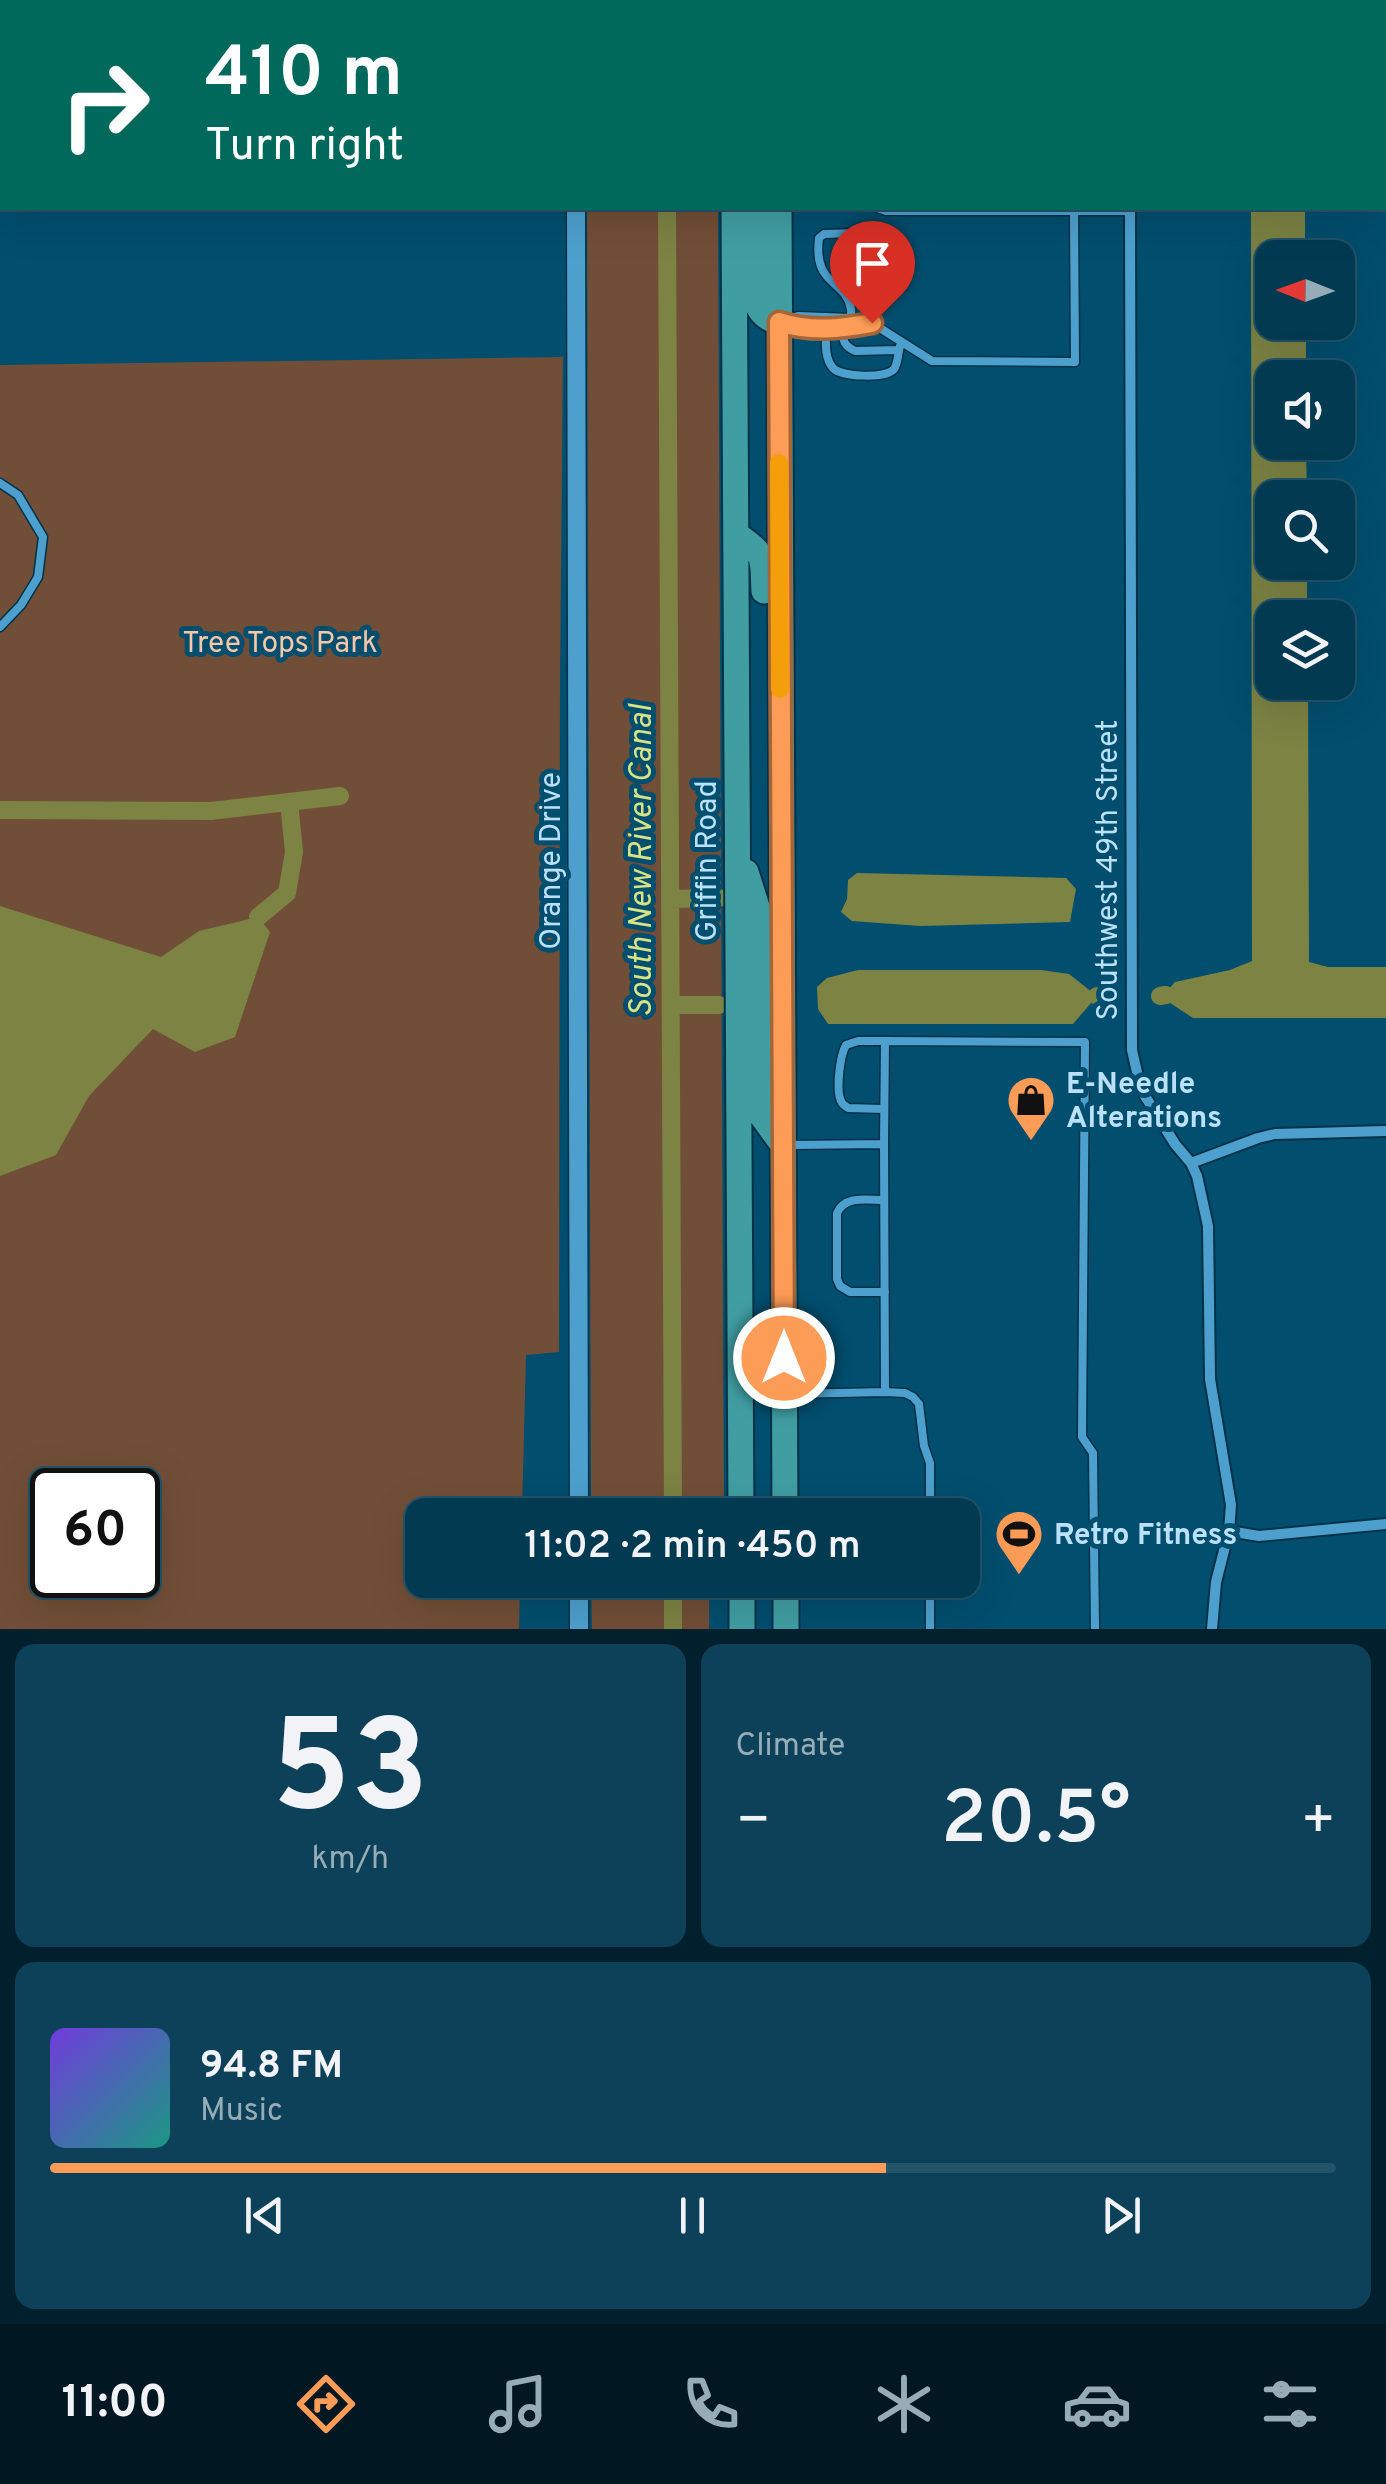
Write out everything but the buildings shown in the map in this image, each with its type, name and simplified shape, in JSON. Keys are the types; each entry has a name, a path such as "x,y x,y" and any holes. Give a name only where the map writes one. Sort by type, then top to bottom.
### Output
{"main road":[{"name":"Griffin Road","path":"734,210 742,1498"},
{"path":"754,210 756,301 768,319 779,322"},
{"path":"778,210 785,1498"},
{"path":"737,535 762,556 770,757 781,800"},
{"path":"739,848 758,907 759,1112 783,1145"},
{"path":"742,1598 742,1629"},
{"path":"786,1598 786,1629"}],"street":[{"name":"Orange Drive","path":"576,210 579,1498"},
{"name":"Southwest 49th Street","path":"1130,210 1132,1050 1145,1096 1192,1163 1202,1188 1208,1226 1210,1379 1230,1493 1230,1531 1216,1582 1212,1629"},
{"path":"1192,1163 1275,1134 1386,1132"},
{"path":"1230,1531 1259,1536 1386,1524"},
{"path":"579,1598 579,1629"}],"lane":[{"path":"883,210 1102,210"},
{"path":"779,322 798,316 851,318 872,323 900,346 932,361 1075,362 1074,211"},
{"path":"872,323 870,247 858,234 824,234 818,238 818,262 851,309 844,344 855,351 900,346"},
{"path":"779,322 798,328 826,329 872,323"},
{"path":"826,329 826,356 835,371 844,374 891,372 900,346"},
{"path":"0,483 18,495 43,537 38,577 21,605 0,627"},
{"path":"884,1109 844,1105 840,1095 840,1056 846,1045 858,1041 1085,1042 1082,1437 1093,1453 1095,1629"},
{"path":"885,1042 886,1392"},
{"path":"783,1145 884,1144"},
{"path":"884,1200 850,1200 839,1207 837,1279 844,1290 885,1292"},
{"path":"784,1394 886,1392 913,1397 920,1404 924,1446 930,1463 930,1498"},
{"path":"930,1598 930,1629"}],"green space":[{"path":"587,210 718,210 724,1498 591,1498"},
{"name":"Tree Tops Park","path":"563,357 559,1352 526,1355 522,1498 405,1498 405,1598 520,1598 519,1629 0,1629 0,365"},
{"path":"591,1598 709,1598 709,1629 592,1629"}],"shaded area":[{"path":"1251,210 1305,210 1305,240 1255,240 1255,340 1306,340 1306,360 1255,360 1255,460 1306,460 1307,480 1255,480 1255,580 1307,580 1307,600 1255,600 1255,700 1308,700 1309,962 1328,967 1386,967 1386,1018 1193,1018 1167,1001 1166,992 1175,982 1252,961"},
{"path":"857,873 1066,878 1076,889 1070,922 920,926 852,921 841,912 847,899 848,880"},
{"path":"0,906 161,957 199,931 258,917 270,932 235,1037 195,1052 153,1029 89,1096 56,1155 0,1176"},
{"path":"858,970 1041,970 1069,974 1097,996 1073,1024 828,1024 818,1009 817,987 827,978"}],"waterway":[{"name":"South New River Canal","path":"667,210 673,1498"},
{"path":"0,810 211,811 340,796"},
{"path":"258,917 287,893 294,852 289,802"},
{"path":"670,899 719,898"},
{"path":"1160,996 1166,995"},
{"path":"1097,996 1103,996"},
{"path":"671,1005 719,1005"},
{"name":"South New River Canal","path":"673,1598 673,1629"}],"slow traffic":[{"path":"779,463 780,689"}],"place":[{"name":"E-Needle Alterations","path":"1031,1142"},
{"name":"Retro Fitness","path":"1019,1576"}],"route":[{"path":"784,1358 779,322 798,328 826,329 872,323"}]}
